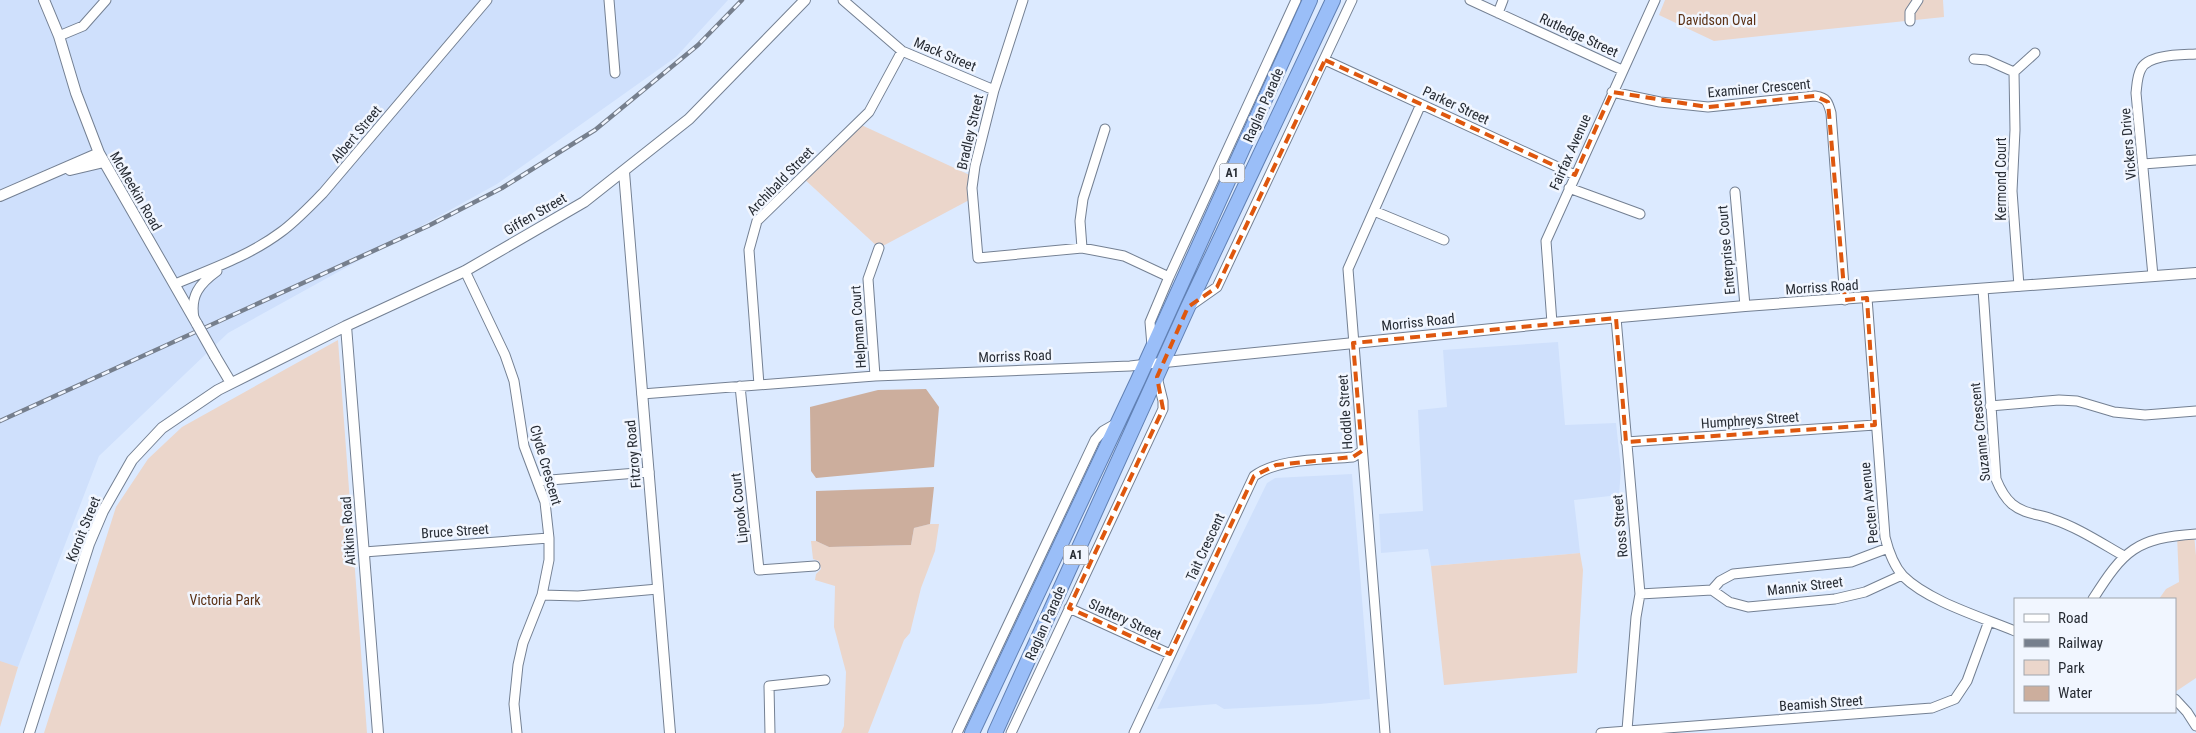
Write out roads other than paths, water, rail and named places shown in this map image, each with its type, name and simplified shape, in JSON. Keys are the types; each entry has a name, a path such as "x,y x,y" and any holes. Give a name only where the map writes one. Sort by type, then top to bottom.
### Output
{"highway":[{"name":"Raglan Parade","path":"972,733 1153,347 1310,0"},
{"name":"Raglan Parade","path":"996,733 1156,377 1165,362 1188,307 1333,0"}],"street":[{"name":"McMeekin Road","path":"44,0 59,36 76,93 101,158 231,383"},
{"path":"59,36 84,26 106,0"},
{"name":"Albert Street","path":"174,284 227,263 283,231 323,193 487,0"},
{"path":"609,0 615,73"},
{"name":"Giffen Street","path":"231,383 346,326 465,271 584,202 689,120 805,0"},
{"name":"Mack Street","path":"843,0 902,51 994,90"},
{"name":"Bradley Street","path":"1023,0 994,90 975,166 972,188 978,258 1082,248 1124,256 1168,277"},
{"name":"Raglan Parade","path":"1153,347 1150,322 1168,277 1296,0"},
{"path":"1188,307 1216,287 1352,0"},
{"name":"Rutledge Street","path":"1470,0 1622,70"},
{"path":"1498,13 1503,0"},
{"name":"Fairfax Avenue","path":"1552,323 1546,241 1655,0"},
{"path":"1910,21 1910,12 1918,0"},
{"name":"Archibald Street","path":"759,385 749,250 755,227 768,209 869,112 902,51"},
{"path":"1974,59 1987,60 2014,72 2035,53"},
{"name":"Vickers Drive","path":"2152,276 2144,164 2136,92 2141,68 2149,61 2196,54"},
{"name":"Parker Street","path":"1325,60 1575,175"},
{"name":"Kermond Court","path":"2014,72 2015,130 2012,191 2019,286"},
{"name":"Examiner Crescent","path":"1612,92 1660,102 1708,107 1815,96 1824,97 1828,102 1831,113 1845,300"},
{"name":"Hoddle Street","path":"1385,733 1348,269 1421,104"},
{"path":"1082,248 1080,221 1083,199 1105,129"},
{"path":"0,196 40,178 101,158"},
{"path":"2144,164 2196,160"},
{"name":"Fitzroy Road","path":"624,172 670,733"},
{"path":"1569,188 1640,214"},
{"name":"Enterprise Court","path":"1735,192 1745,306"},
{"path":"1374,211 1444,240"},
{"name":"Helpman Court","path":"874,376 868,279 880,248"},
{"name":"Albert Street","path":"195,321 193,300 198,288 227,263"},
{"name":"Clyde Crescent","path":"465,271 505,355 518,398 524,446 545,502 549,538 549,560 542,595 523,643 518,665 514,704 517,733"},
{"name":"Morriss Road","path":"642,394 874,376 1145,364 1552,323 1745,306 2196,273"},
{"name":"Suzanne Crescent","path":"1983,289 1996,479 2002,493 2013,505 2028,513 2052,519 2088,535 2124,556"},
{"name":"Pecten Avenue","path":"1867,298 1885,537 1888,548 1902,575 1924,593 2014,630"},
{"name":"Ross Street","path":"1616,318 1640,594 1636,616 1627,730"},
{"name":"Aitkins Road","path":"346,326 378,733"},
{"name":"Raglan Parade","path":"1012,733 1163,409 1163,401 1156,377"},
{"name":"Koroit Street","path":"29,733 89,544 119,481 132,460 162,428 231,383"},
{"name":"Lipook Court","path":"740,386 759,570 815,566"},
{"path":"1990,406 2060,400 2077,401 2114,412 2137,414 2170,414 2196,411"},
{"name":"Raglan Parade","path":"957,733 1095,440 1103,431 1116,423"},
{"name":"Humphreys Street","path":"1626,442 1876,425"},
{"name":"Tait Crescent","path":"1134,733 1254,476 1262,469 1276,464 1352,456 1362,451"},
{"path":"538,481 649,472"},
{"path":"2094,598 2124,556 2146,542 2168,536 2196,534"},
{"name":"Bruce Street","path":"364,552 549,538"},
{"name":"Mannix Street","path":"1888,548 1851,562 1733,574 1720,581 1712,590 1728,602 1748,607 1835,598 1865,592 1902,575"},
{"path":"542,595 578,596 658,589"},
{"path":"1640,594 1712,590"},
{"name":"Slattery Street","path":"1069,608 1170,654"},
{"name":"Beamish Street","path":"1601,733 1932,708 1954,699 1967,682 1989,620"},
{"path":"770,733 769,686 825,680"},
{"path":"2176,700 2196,726"}],"water":[{"path":"926,389 939,407 934,467 816,478 811,471 810,407 878,390"},
{"path":"934,487 930,524 914,528 911,545 829,547 816,541 816,491"}],"railway":[{"path":"0,421 428,226 502,188 595,130 698,45 742,0"}],"park label":[{"name":"Davidson Oval","path":"1717,20"},
{"name":"Victoria Park","path":"225,600"}]}
